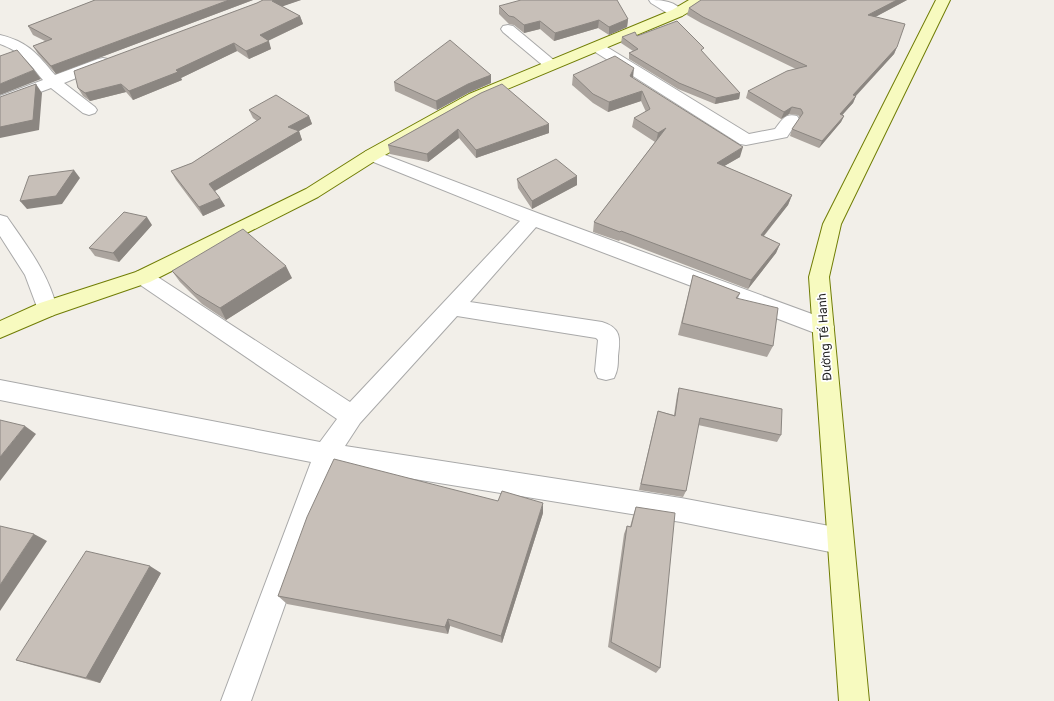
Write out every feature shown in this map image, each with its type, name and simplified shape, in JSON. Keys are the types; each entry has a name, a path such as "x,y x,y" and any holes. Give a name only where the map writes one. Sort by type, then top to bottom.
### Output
{"street":[{"path":"656,0 677,13"},
{"path":"0,330 47,309 143,278 312,193 372,154 476,97 677,13 699,0"},
{"name":"Đường Tế Hanh","path":"854,701 819,277 832,224 943,0"},
{"path":"508,29 551,65"},
{"path":"0,39 19,46 52,81 89,110"},
{"path":"597,46 746,140 781,133 791,119"},
{"path":"0,102 120,56"},
{"path":"372,154 533,219 823,327"},
{"path":"236,701 326,454 352,416 533,219"},
{"path":"0,222 28,264 46,299 47,309"},
{"path":"143,278 352,416"},
{"path":"452,307 602,330 608,337 606,371"},
{"path":"0,390 326,454 680,510 840,541"}],"building":[{"path":"95,0 229,0 51,66 33,46 52,39 28,26"},
{"path":"263,0 275,0 272,1 300,16 260,35 269,41 246,51 234,43 176,70 178,72 129,91 121,84 85,93 78,88 74,71"},
{"path":"521,0 617,0 628,19 609,27 599,20 555,33 540,21 524,25 514,17 509,16 499,6"},
{"path":"701,0 897,0 868,15 905,24 897,47 853,95 856,96 840,114 844,116 822,141 792,129 803,113 801,109 792,107 784,112 748,91 787,71 807,66 703,17 689,8"},
{"path":"677,21 704,48 701,50 740,93 716,98 679,83 629,53 638,49 622,37 635,32 637,36"},
{"path":"450,40 491,75 468,84 436,101 394,82"},
{"path":"17,50 34,70 0,84 0,56"},
{"path":"615,56 634,68 630,76 743,147 717,163 792,195 761,235 780,244 751,280 594,222 666,128 658,133 634,118 650,109 642,91 609,102 593,94 573,75"},
{"path":"36,84 33,120 0,127 0,97"},
{"path":"502,84 549,124 476,150 458,129 427,154 388,145 481,93"},
{"path":"276,95 309,116 288,127 299,131 209,184 220,198 199,207 171,171 192,163 261,118 249,110"},
{"path":"556,159 577,176 532,201 517,179"},
{"path":"74,170 56,196 20,201 29,176"},
{"path":"124,212 147,217 113,253 89,248"},
{"path":"243,229 286,266 220,308 195,293 172,271"},
{"path":"693,275 740,293 736,298 778,308 773,346 682,323"},
{"path":"679,388 782,409 781,435 700,418 686,491 641,484 658,411 675,416"},
{"path":"0,420 25,426 0,457"},
{"path":"334,459 498,501 502,491 543,503 501,636 448,619 445,627 278,596 307,517"},
{"path":"636,507 675,513 660,668 611,642 627,526 631,527"},
{"path":"0,526 34,534 0,585"},
{"path":"86,551 150,566 86,678 16,660"}]}
